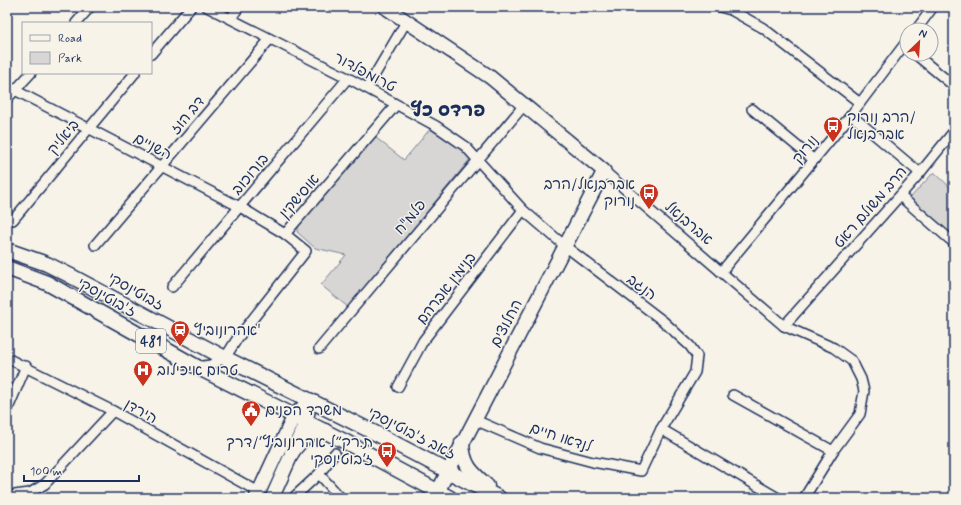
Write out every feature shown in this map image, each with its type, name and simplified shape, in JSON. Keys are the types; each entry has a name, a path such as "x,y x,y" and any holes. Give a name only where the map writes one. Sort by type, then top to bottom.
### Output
{"main road":[{"name":"זבוטינסקי","path":"7,250 47,264 225,358 310,400"},
{"name":"ז'בוטינסקי","path":"7,268 47,283 198,367 300,419"},
{"name":"זאב ז'בוטינסקי","path":"310,400 500,498"},
{"name":"481","path":"300,419 450,498"},
{"path":"292,452 306,436 313,432 325,431"},
{"path":"462,443 463,453 468,466 500,498"}],"street":[{"path":"77,22 90,7"},
{"path":"152,53 191,7"},
{"name":"טרומפלדור","path":"207,7 348,78 436,126 465,146 523,210 565,246"},
{"path":"231,18 239,7"},
{"path":"720,7 737,13 763,28 860,103"},
{"path":"922,22 934,7"},
{"path":"367,88 395,12"},
{"name":"אברבנאל","path":"395,12 490,77 525,104 784,326 834,348 852,360 861,379 864,396 860,414 833,451 804,498"},
{"name":"דב הוז","path":"95,245 270,39"},
{"name":"נורוק","path":"721,272 851,115 899,53"},
{"path":"925,62 954,86"},
{"path":"7,99 11,88 30,74"},
{"name":"ביאליק","path":"13,220 134,74"},
{"name":"בורוכוב","path":"172,287 348,78"},
{"name":"השניים","path":"11,88 240,207 285,234"},
{"name":"פלמ\"ח","path":"319,349 525,104"},
{"name":"אוסישקין","path":"225,358 237,339 306,251 285,234 396,105"},
{"path":"752,109 814,160"},
{"name":"הרב משולם ראט","path":"784,326 920,173 851,115"},
{"path":"920,173 954,131"},
{"name":"החלוצים","path":"438,491 604,171"},
{"path":"900,196 954,243"},
{"name":"בנימין אברהם","path":"398,388 423,341 523,210"},
{"name":"הנגב","path":"565,246 663,321 690,346 697,356 698,361 693,377 661,429"},
{"name":"הירדן","path":"7,358 26,366 113,411 258,495"},
{"path":"198,367 210,365 225,358"},
{"path":"7,411 26,366"},
{"path":"733,395 833,451"},
{"path":"258,495 310,400"},
{"path":"7,496 30,493 45,484 113,411"},
{"path":"272,498 292,452 300,419"},
{"name":"לנדאו חיים","path":"475,420 540,448 593,462 641,471 661,429"},
{"path":"661,429 778,498"},
{"path":"293,498 319,474 335,452"},
{"path":"319,474 341,498"}],"green space":[{"path":"430,129 460,148 470,159 349,308 321,285 346,255 315,248 297,232 299,225 375,137 404,160"},
{"path":"934,172 954,191 954,239 910,198"}],"place":[{"name":"הרב נורוק/ אברבנאל","path":"833,143"},
{"name":"אברבנאל/הרב נורוק","path":"649,210"},
{"name":"אהרונוביץ'","path":"180,347"},
{"name":"טרום איכילוב","path":"143,387"},
{"name":"משרד הפנים","path":"251,427"},
{"name":"ת.רק״ל אהרונוביץ׳/דרך ז׳בוטינסקי","path":"387,468"}],"district":[{"name":"פרדס כץ","path":"448,109"}]}
